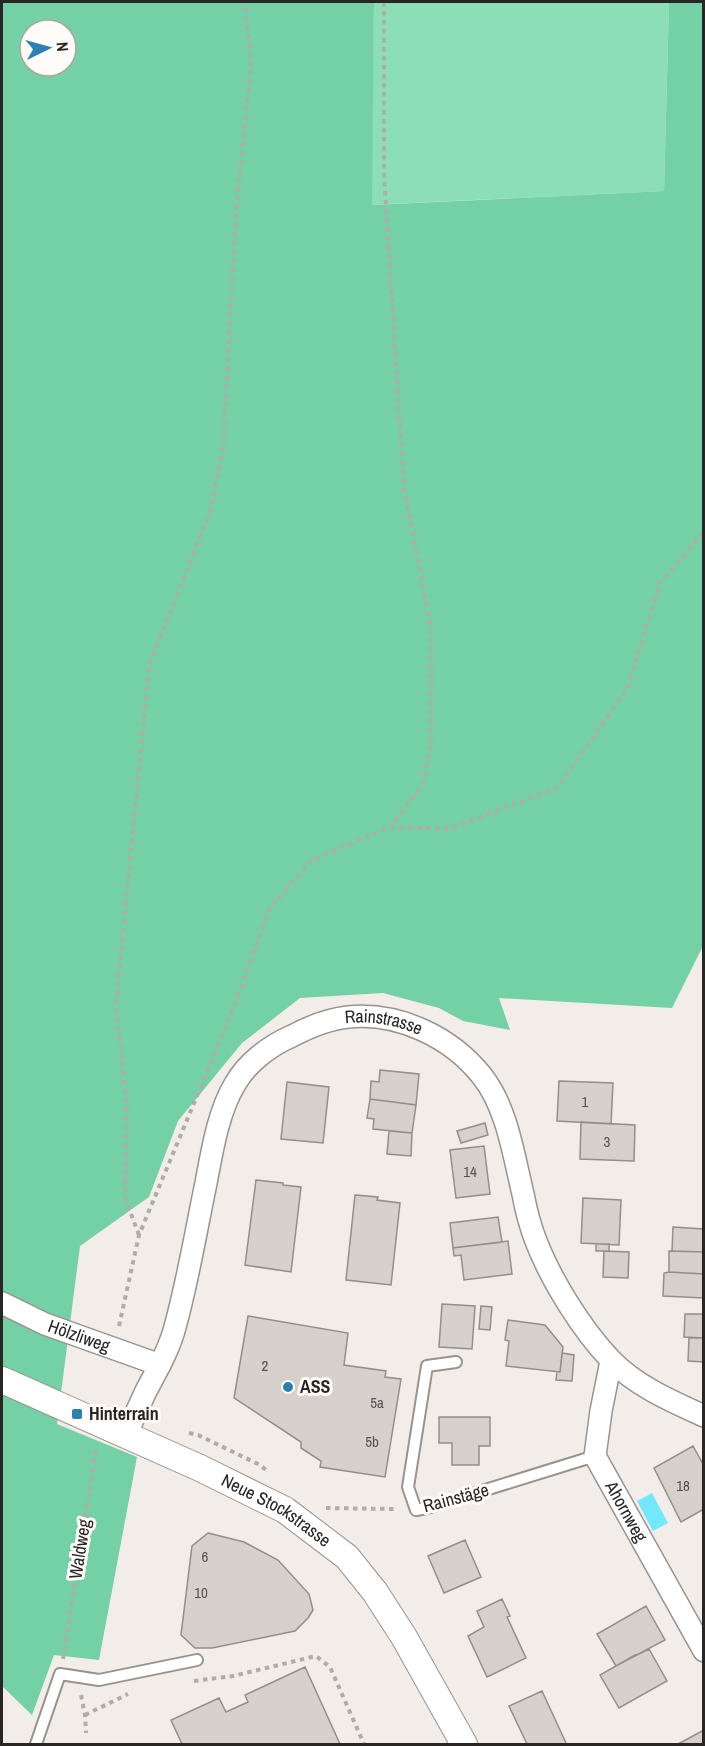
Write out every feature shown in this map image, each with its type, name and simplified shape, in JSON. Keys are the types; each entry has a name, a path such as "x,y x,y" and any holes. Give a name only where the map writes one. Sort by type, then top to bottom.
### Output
{"street":[{"name":"Rainstrasse","path":"126,1436 160,1365 174,1329 214,1142 234,1085 250,1065 283,1040 324,1023 348,1017 373,1017 419,1028 442,1040 465,1058 484,1078 503,1118 529,1220 544,1260 562,1293 611,1361 650,1389 704,1416"},
{"name":"Hölzliweg","path":"2,1303 45,1324 160,1365"},
{"path":"595,1456 611,1361"},
{"name":"Neue Stockstrasse","path":"2,1380 200,1468 285,1510 347,1557 375,1592 404,1637 464,1744"},
{"name":"Ahornweg","path":"595,1456 704,1651"}],"lane":[{"name":"Rainstäge","path":"456,1362 427,1366 408,1487 416,1510 595,1456"},
{"path":"36,1744 60,1674 99,1680 197,1660"}],"path":[{"path":"139,1235 125,1198 127,1107 116,1005 148,666 210,512 223,448 236,211 251,65 245,2"},
{"path":"384,2 384,174 404,489 431,628 431,745 423,784 390,827"},
{"path":"113,1349 139,1235 227,1024 270,908 312,860 390,827 448,829 557,788 627,688 660,583 704,532"},
{"name":"Waldweg","path":"60,1674 99,1424"},
{"path":"326,1508 416,1510"},
{"path":"187,1682 233,1677 316,1656 330,1666 364,1744"},
{"path":"56,1688 79,1690 85,1715 86,1733"},
{"path":"85,1715 132,1692"}],"green space":[{"path":"2,2 374,2 372,205 664,191 669,2 704,2 703,946 672,1008 499,998 510,1030 463,1021 439,1008 383,993 300,998 242,1043 178,1121 149,1197 80,1246 57,1424 137,1457 99,1660 54,1655 32,1715 2,1686"},
{"path":"374,2 669,2 664,191 371,205"}],"water":[{"path":"652,1493 668,1523 653,1531 637,1501"}],"building":[{"path":"380,1070 419,1074 416,1105 370,1099 371,1081 379,1082"},
{"path":"559,1081 613,1083 611,1124 557,1121"},
{"path":"287,1082 329,1087 323,1143 281,1139"},
{"path":"370,1099 416,1105 412,1133 373,1129 374,1119 367,1118"},
{"path":"581,1122 635,1125 634,1161 580,1159"},
{"path":"485,1123 488,1135 461,1143 457,1131"},
{"path":"389,1131 412,1133 411,1156 387,1154"},
{"path":"484,1146 490,1194 456,1198 450,1150"},
{"path":"256,1180 301,1187 291,1272 245,1265"},
{"path":"355,1195 378,1197 377,1200 400,1203 391,1285 346,1280"},
{"path":"583,1198 621,1200 619,1245 581,1243"},
{"path":"498,1217 502,1242 453,1248 450,1223"},
{"path":"673,1227 704,1229 704,1252 672,1251"},
{"path":"508,1241 512,1274 464,1280 461,1255 454,1256 453,1248"},
{"path":"596,1244 609,1244 609,1251 596,1251"},
{"path":"604,1251 629,1252 628,1278 603,1277"},
{"path":"669,1251 704,1252 704,1274 669,1272"},
{"path":"664,1273 704,1274 704,1298 663,1296"},
{"path":"442,1304 475,1306 472,1349 439,1347"},
{"path":"481,1306 492,1307 490,1330 479,1329"},
{"path":"685,1314 704,1314 704,1338 684,1337"},
{"path":"248,1316 348,1333 344,1365 386,1371 385,1377 401,1379 385,1477 320,1467 321,1461 301,1448 301,1442 234,1398"},
{"path":"508,1320 545,1325 563,1347 560,1372 506,1366 509,1341 505,1340"},
{"path":"689,1338 704,1338 704,1362 688,1361"},
{"path":"562,1353 574,1355 572,1381 556,1380 557,1372 560,1372"},
{"path":"439,1417 490,1417 490,1446 479,1446 479,1465 452,1465 452,1443 439,1443"},
{"path":"693,1446 704,1466 704,1509 681,1522 654,1468"},
{"path":"208,1533 244,1542 278,1560 309,1594 313,1610 308,1618 295,1631 212,1648 195,1648 181,1635 192,1546"},
{"path":"465,1540 481,1577 444,1593 428,1556"},
{"path":"502,1599 510,1616 507,1617 526,1658 487,1677 468,1636 484,1627 477,1611"},
{"path":"646,1606 665,1640 616,1666 597,1634"},
{"path":"649,1649 667,1681 619,1708 600,1675"},
{"path":"305,1667 340,1744 182,1744 171,1720 219,1698 226,1712 248,1702 245,1695"},
{"path":"542,1691 566,1743 527,1744 509,1706"},
{"path":"704,1730 704,1744 678,1744"}],"place":[{"name":"ASS","path":"288,1387"},
{"name":"Hinterrain","path":"77,1414"}]}
